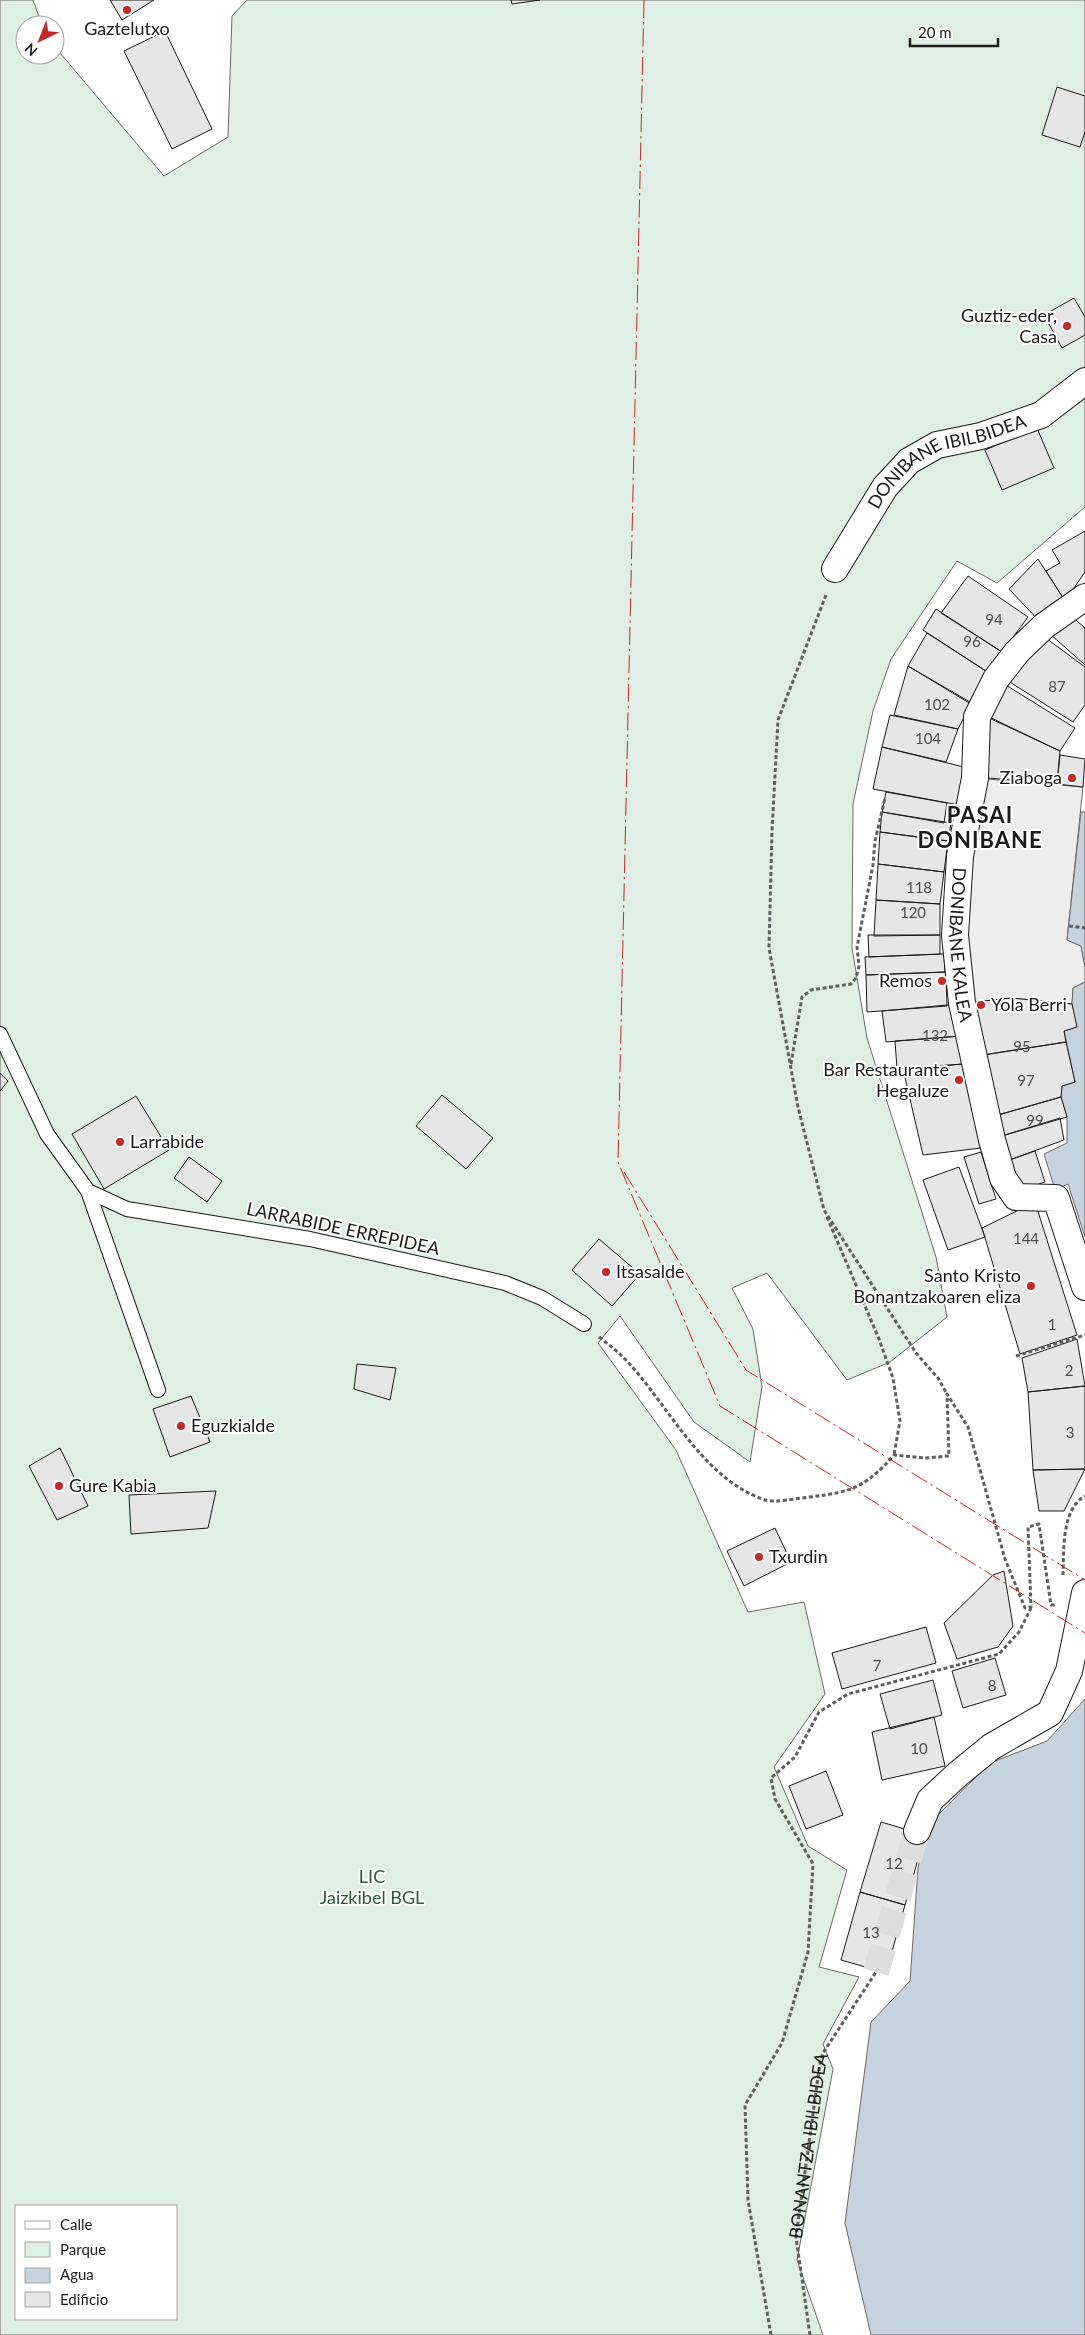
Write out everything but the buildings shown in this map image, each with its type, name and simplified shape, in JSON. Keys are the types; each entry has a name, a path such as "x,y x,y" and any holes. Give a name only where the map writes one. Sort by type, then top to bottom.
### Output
{"street":[{"name":"DONIBANE IBILBIDEA","path":"835,569 885,487 909,461 936,445 981,436 1041,415 1085,382"},
{"name":"DONIBANE KALEA","path":"1085,597 1044,626 1017,652 996,679 978,717 975,778 960,856 955,935 962,1003 992,1140 1003,1178 1016,1197 1056,1198 1085,1287"},
{"path":"917,1831 930,1800 958,1774 991,1747 1050,1712 1068,1671 1085,1592"}],"lane":[{"path":"0,1034 48,1134 88,1191 158,1390"},
{"name":"LARRABIDE ERREPIDEA","path":"88,1191 127,1209 310,1239 505,1283 542,1298 584,1324"}],"path":[{"path":"584,1324 625,1359 696,1449 733,1484 766,1501 830,1494 856,1488 876,1476 894,1455 900,1421 893,1378 879,1339 824,1210 798,1107 769,948 772,831 778,720 835,569"},
{"path":"790,1067 802,997 811,990 851,984 856,978 858,966 857,947 876,833 885,798"},
{"path":"1069,926 1085,928"},
{"path":"824,1210 916,1353 938,1378 968,1427 1005,1559 1025,1608 1031,1607"},
{"path":"1016,1356 1085,1335"},
{"path":"894,1455 925,1458 950,1456 947,1394"},
{"path":"1063,1576 1064,1529 1079,1499 1085,1496"},
{"path":"771,2335 748,2200 745,2105 782,2043 808,1952 813,1864 775,1799 771,1778 795,1757 819,1712 848,1694 999,1654 1019,1632 1031,1607 1028,1527 1038,1524 1051,1605 1062,1605"},
{"name":"BONANTZA IBILBIDEA","path":"810,2335 796,2237 820,2063 823,2054 876,1972"}],"green space":[{"name":"LIC Jaizkibel BGL","path":"0,0 33,0 38,15 15,15 15,65 65,65 65,59 164,176 228,137 232,16 247,0 1085,0 1085,507 997,583 957,561 891,659 873,711 853,804 852,948 867,1038 936,1257 947,1317 890,1362 847,1380 767,1273 732,1288 753,1329 762,1387 750,1462 694,1422 620,1316 598,1343 676,1450 748,1612 804,1602 825,1694 774,1767 808,1846 847,1870 819,1967 859,1977 823,2044 833,2069 797,2260 823,2335 0,2335"}],"shaded area":[{"path":"975,778 1083,787 1067,940 1081,946 1085,967 1085,982 1073,988 1072,1004 1011,998 965,1003"}],"water":[{"path":"1081,812 1085,812 1085,967 1081,946 1067,940"},
{"path":"1085,982 1085,1237 1068,1184 1055,1190 1044,1154 1067,1143 1067,1117 1061,1097 1062,1086 1075,1082 1064,1031 1076,1027 1072,1004 1073,988"},
{"path":"1085,1699 1085,2335 871,2335 845,2223 871,2022 910,1981 918,1868 927,1826 990,1763 1047,1741"}],"tunnel":[{"path":"876,1972 917,1831"}],"power":[{"path":"644,0 618,1162 720,1406 1085,1633"},
{"path":"624,1172 746,1370 1085,1580"}],"place":[{"name":"Gaztelutxo","path":"127,10"},
{"name":"Guztiz-eder, Casa","path":"1067,326"},
{"name":"Ziaboga","path":"1072,778"},
{"name":"Remos","path":"942,981"},
{"name":"Yola Berri","path":"981,1005"},
{"name":"Bar Restaurante Hegaluze","path":"959,1080"},
{"name":"Larrabide","path":"120,1142"},
{"name":"Itsasalde","path":"606,1272"},
{"name":"Santo Kristo Bonantzakoaren eliza","path":"1031,1286"},
{"name":"Eguzkialde","path":"181,1426"},
{"name":"Gure Kabia","path":"59,1486"},
{"name":"Txurdin","path":"759,1557"}],"district":[{"name":"PASAI DONIBANE","path":"980,828"}]}
